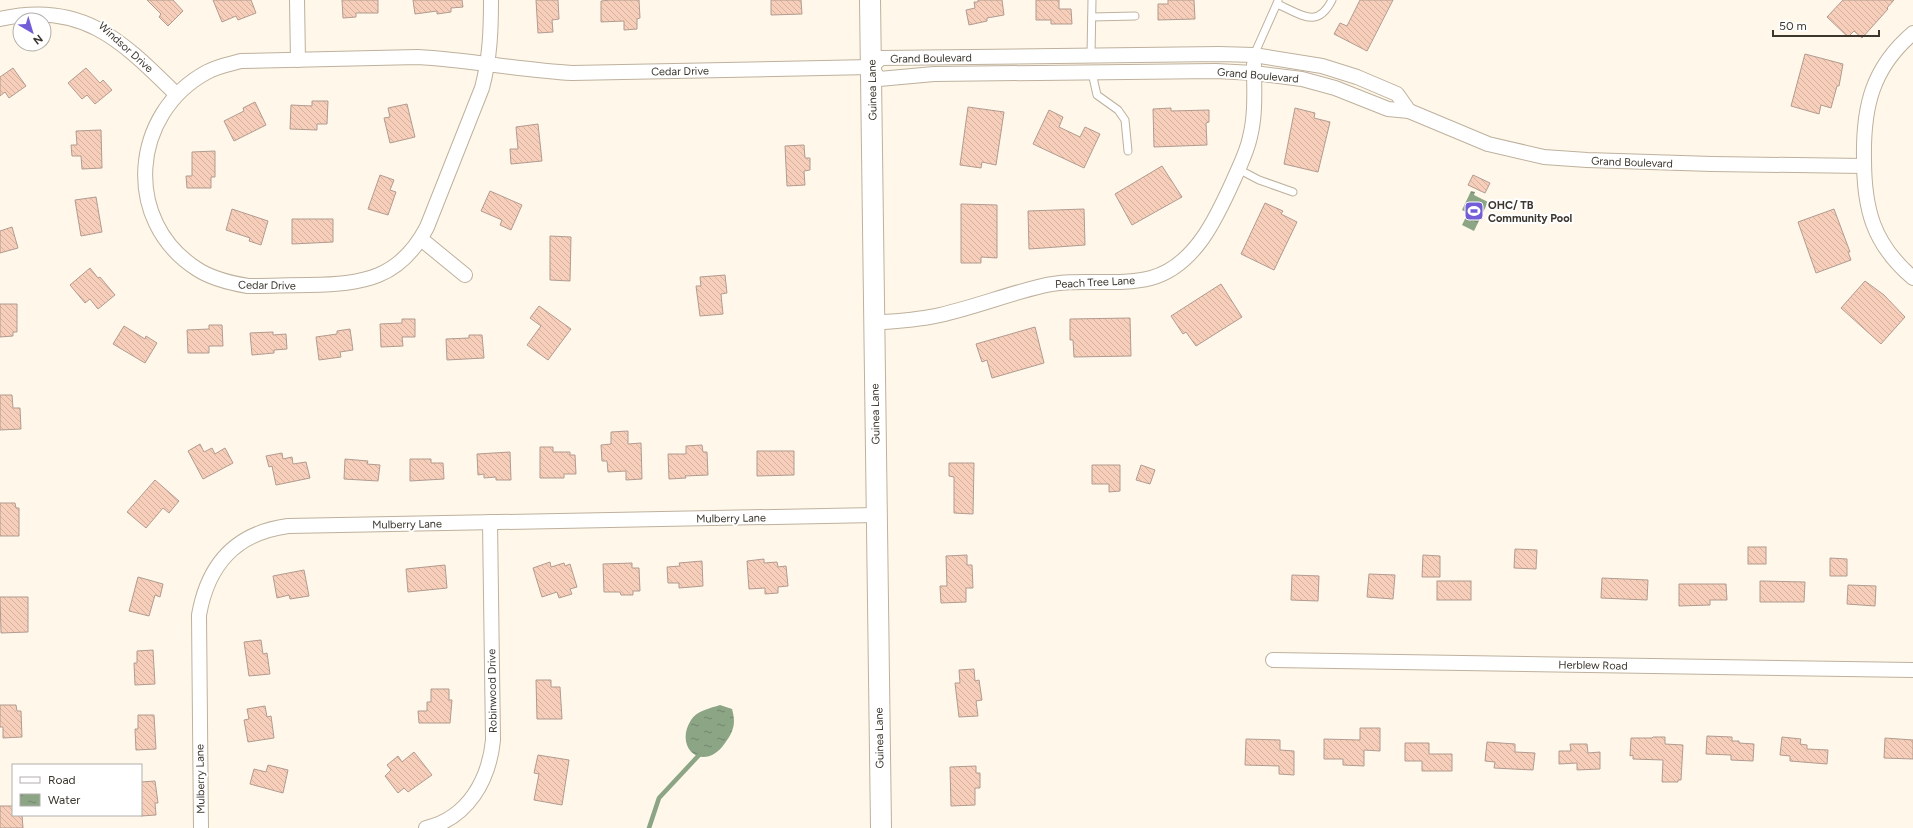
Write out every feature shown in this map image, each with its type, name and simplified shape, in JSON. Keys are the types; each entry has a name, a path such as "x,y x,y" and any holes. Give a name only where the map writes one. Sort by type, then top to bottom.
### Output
{"street":[{"path":"297,0 298,60"},
{"path":"488,64 491,35 491,0"},
{"name":"Guinea Lane","path":"870,0 881,828"},
{"name":"Windsor Drive","path":"0,19 17,12 50,6 69,9 88,15 112,32 176,94"},
{"path":"1913,33 1891,56 1877,78 1869,99 1864,138 1866,201 1871,219 1887,252 1898,265 1913,278"},
{"path":"1091,55 1092,72"},
{"name":"Grand Boulevard","path":"1409,111 1397,94 1357,77 1322,66 1254,55 1091,55 880,58 871,67 879,79 953,74 1216,71 1254,73 1302,79 1335,88 1388,109 1409,111 1488,144 1520,153 1544,157 1587,160 1712,164 1864,166"},
{"name":"Peach Tree Lane","path":"874,323 938,315 1052,284 1137,281 1152,277 1171,269 1196,247 1205,235 1224,201 1238,169 1250,137 1254,110 1254,55"},
{"name":"Cedar Drive","path":"488,64 482,88 421,239 408,255 393,268 362,282 342,285 248,286 233,284 211,277 197,269 174,249 160,231 153,216 145,185 145,162 150,138 163,110 176,94 190,82 221,66 241,61 418,57 488,64 572,73 871,67"},
{"path":"953,58 953,74"},
{"path":"421,239 465,275"},
{"name":"Mulberry Lane","path":"201,828 199,615 202,595 210,576 217,565 231,550 247,538 259,533 288,526 876,515"},
{"name":"Robinwood Drive","path":"426,828 442,822 458,812 472,799 479,788 491,758 493,740 490,522"},
{"name":"Herblew Road","path":"1274,660 1913,670"}],"lane":[{"path":"1091,55 1092,0"},
{"path":"1254,55 1278,2 1312,18 1321,16 1332,0"},
{"path":"1092,17 1135,16"},
{"path":"1092,72 1097,95 1118,110 1125,120 1128,151"},
{"path":"1238,169 1259,180 1293,192"}],"water":[{"name":"OHC/ TB Community Pool","path":"1471,191 1475,192 1474,195 1488,202 1474,231 1462,225 1468,213 1462,210"},
{"path":"720,705 732,709 734,723 730,735 717,752 708,756 700,757 693,754 688,748 686,740 686,730 691,720 696,714"}],"building":[{"path":"147,0 173,0 183,11 168,26 159,17 161,14"},
{"path":"213,0 251,0 256,13 238,20 236,16 222,22"},
{"path":"342,0 378,0 378,13 356,13 356,17 343,18"},
{"path":"413,0 462,0 463,7 451,8 451,12 437,14 437,11 415,14"},
{"path":"536,0 558,0 559,19 552,20 553,32 538,33"},
{"path":"639,0 640,18 637,19 637,29 624,30 624,21 601,22 601,1"},
{"path":"771,0 801,0 802,14 771,15"},
{"path":"978,0 1002,0 1004,15 987,18 987,21 969,25 966,10 975,8 974,2 978,2"},
{"path":"1036,0 1059,0 1059,9 1071,9 1072,24 1051,24 1051,20 1036,20"},
{"path":"1168,0 1194,0 1195,19 1158,20 1158,4 1168,4"},
{"path":"1360,0 1393,0 1367,51 1334,34 1340,23 1347,26"},
{"path":"1843,0 1894,0 1887,8 1888,9 1862,38 1854,31 1848,37 1827,17"},
{"path":"1805,54 1843,64 1839,86 1837,86 1831,108 1821,105 1819,114 1791,106"},
{"path":"13,68 26,86 9,98 5,92 0,96 0,77"},
{"path":"86,68 100,83 103,80 112,90 95,104 87,95 82,99 68,83"},
{"path":"312,101 328,101 327,124 317,124 317,130 290,129 291,105 312,106"},
{"path":"255,102 266,125 234,141 224,121 244,111 243,108"},
{"path":"407,104 415,137 390,143 384,118 390,117 388,108"},
{"path":"968,107 1004,112 996,165 982,162 981,168 960,165"},
{"path":"1171,108 1171,111 1209,110 1209,122 1206,123 1207,145 1154,147 1153,109"},
{"path":"1295,108 1315,113 1314,118 1330,122 1318,172 1284,164"},
{"path":"1049,110 1063,117 1059,127 1080,137 1085,127 1100,134 1084,168 1033,144"},
{"path":"538,124 542,161 511,164 510,149 518,149 516,127"},
{"path":"101,130 102,168 82,169 81,156 72,156 71,145 77,145 76,131"},
{"path":"804,145 805,158 810,158 810,170 804,171 805,185 787,186 785,146"},
{"path":"215,151 215,177 211,177 211,188 187,188 186,176 192,176 192,152"},
{"path":"1162,166 1182,197 1132,225 1115,194"},
{"path":"380,175 394,180 390,190 396,192 388,215 368,209"},
{"path":"1473,175 1490,183 1485,193 1468,185"},
{"path":"490,191 522,205 511,230 500,225 502,220 481,211"},
{"path":"96,197 102,232 81,236 75,200"},
{"path":"1265,203 1283,211 1281,214 1297,222 1274,270 1241,254"},
{"path":"961,204 997,205 997,258 981,257 981,263 961,263"},
{"path":"232,209 268,221 261,245 249,241 250,238 226,230"},
{"path":"1084,209 1085,245 1029,249 1028,211"},
{"path":"1834,209 1850,252 1848,252 1851,260 1816,273 1798,222"},
{"path":"292,219 333,219 333,242 292,244"},
{"path":"12,227 18,248 0,253 0,231"},
{"path":"550,236 571,237 570,281 550,280"},
{"path":"90,268 98,278 100,277 115,295 98,309 90,299 85,303 70,285"},
{"path":"725,275 727,293 721,294 723,314 700,316 696,286 701,286 700,277"},
{"path":"1865,281 1884,295 1905,317 1881,344 1841,308"},
{"path":"1221,284 1242,317 1196,346 1186,332 1183,334 1171,316"},
{"path":"0,304 17,304 17,332 13,332 13,336 0,337"},
{"path":"539,306 571,329 548,360 527,345 541,326 530,318"},
{"path":"1130,318 1131,356 1074,357 1073,340 1070,340 1070,319"},
{"path":"402,319 415,319 415,337 402,337 403,346 381,347 380,324 402,323"},
{"path":"209,325 222,325 223,346 209,346 209,353 188,353 187,330 209,329"},
{"path":"124,326 145,339 146,336 157,343 145,363 113,344"},
{"path":"1035,327 1044,363 992,378 987,360 982,362 976,344"},
{"path":"350,329 353,350 340,352 341,357 319,360 316,337 337,334 337,331"},
{"path":"273,332 273,335 286,334 287,349 274,350 274,353 252,355 250,333"},
{"path":"469,335 482,335 484,358 447,360 446,339 469,338"},
{"path":"0,395 12,395 13,408 20,408 21,429 0,430"},
{"path":"628,431 628,444 641,443 642,479 626,480 626,471 608,472 607,461 602,461 601,445 611,444 611,432"},
{"path":"200,444 204,452 212,448 215,454 225,448 233,463 203,479 188,451"},
{"path":"702,445 703,452 707,452 708,475 685,476 686,478 669,479 668,454 686,454 686,446"},
{"path":"540,447 553,447 553,452 570,452 570,455 575,455 576,474 564,474 564,478 540,478"},
{"path":"757,451 794,451 794,475 757,476"},
{"path":"510,452 511,480 496,480 496,477 484,478 484,474 478,475 477,454"},
{"path":"282,453 283,459 292,457 293,464 306,462 310,478 276,485 272,466 269,467 266,456"},
{"path":"345,459 368,461 367,464 380,465 378,481 344,479"},
{"path":"410,459 431,459 431,463 443,463 444,479 410,481"},
{"path":"949,463 974,463 973,514 954,513 954,477 949,476"},
{"path":"1092,465 1120,465 1120,491 1109,492 1109,484 1092,484"},
{"path":"1141,465 1155,470 1150,484 1136,480"},
{"path":"155,480 179,501 169,513 163,508 146,528 127,512"},
{"path":"0,503 15,503 16,508 19,508 19,536 0,536"},
{"path":"1748,547 1766,547 1766,564 1748,564"},
{"path":"1515,549 1537,550 1536,569 1514,568"},
{"path":"967,555 967,565 972,565 973,588 966,588 966,602 941,603 940,586 947,586 946,556"},
{"path":"1423,555 1440,556 1440,577 1422,577"},
{"path":"1830,558 1847,559 1847,576 1830,576"},
{"path":"764,559 764,563 777,562 778,567 786,566 788,586 778,587 778,593 765,594 765,588 749,589 747,561"},
{"path":"702,561 703,586 679,588 679,583 668,583 667,567 680,566 679,563"},
{"path":"550,562 551,567 564,563 565,566 570,564 577,587 570,589 572,594 559,598 557,592 542,597 533,568"},
{"path":"632,563 632,568 639,568 640,591 633,591 633,595 621,595 620,592 604,592 603,564"},
{"path":"445,565 447,588 408,592 406,569"},
{"path":"304,570 309,596 290,599 289,595 277,598 273,576"},
{"path":"1369,574 1395,575 1393,599 1367,597"},
{"path":"1292,575 1319,576 1318,601 1291,600"},
{"path":"138,577 163,584 160,597 155,595 149,616 129,611"},
{"path":"1602,578 1648,580 1647,600 1601,598"},
{"path":"1437,581 1471,581 1471,600 1437,600"},
{"path":"1760,581 1805,582 1804,602 1760,602"},
{"path":"1679,584 1726,584 1727,600 1710,600 1710,605 1679,606"},
{"path":"1848,585 1876,586 1875,606 1847,604"},
{"path":"0,597 28,597 28,632 1,633"},
{"path":"261,640 263,654 267,653 270,674 249,676 244,642"},
{"path":"153,650 155,684 135,685 134,663 137,663 137,651"},
{"path":"974,669 975,681 979,680 982,700 976,701 978,716 959,717 955,683 960,683 959,670"},
{"path":"536,680 551,680 551,687 560,687 562,719 537,719"},
{"path":"431,689 449,689 449,700 452,700 450,723 419,723 418,711 427,711 427,702 431,702"},
{"path":"0,705 16,705 17,711 21,711 22,737 3,738 3,727 0,727"},
{"path":"265,706 267,717 271,716 274,738 248,742 244,720 249,719 247,709"},
{"path":"138,715 154,715 156,749 136,750 135,729 138,729"},
{"path":"1360,728 1380,728 1380,751 1364,750 1364,766 1343,765 1343,759 1324,759 1324,739 1360,740"},
{"path":"1707,736 1732,737 1732,741 1754,744 1753,761 1731,760 1731,755 1706,754"},
{"path":"1665,737 1665,744 1683,745 1681,780 1678,780 1678,782 1662,782 1663,760 1633,759 1633,755 1630,756 1631,738"},
{"path":"1782,737 1801,739 1800,744 1807,745 1807,749 1828,750 1827,764 1790,761 1790,756 1780,755"},
{"path":"1885,738 1913,740 1913,759 1884,758"},
{"path":"1246,739 1280,740 1280,750 1294,751 1294,775 1279,774 1279,766 1245,765"},
{"path":"1487,742 1515,744 1515,752 1535,753 1533,770 1494,768 1495,762 1485,761"},
{"path":"1405,743 1429,743 1429,754 1452,754 1452,771 1422,771 1422,761 1405,761"},
{"path":"1570,744 1587,744 1588,753 1600,752 1600,769 1577,770 1577,763 1559,764 1559,751 1571,751"},
{"path":"414,752 432,775 408,792 404,788 398,793 385,776 391,770 387,765 398,756 402,762"},
{"path":"538,755 569,760 562,805 534,800 539,774 534,773"},
{"path":"268,765 288,770 283,793 250,784 254,769 266,772"},
{"path":"976,766 976,773 980,773 980,788 975,788 975,805 951,806 950,767"},
{"path":"155,781 158,803 155,803 156,815 142,816 142,782"},
{"path":"0,806 12,806 12,816 22,816 23,828 0,828"}],"waterway":[{"path":"649,828 659,798 700,754"}],"place":[{"name":"OHC/ TB Community Pool","path":"1474,211"}]}
